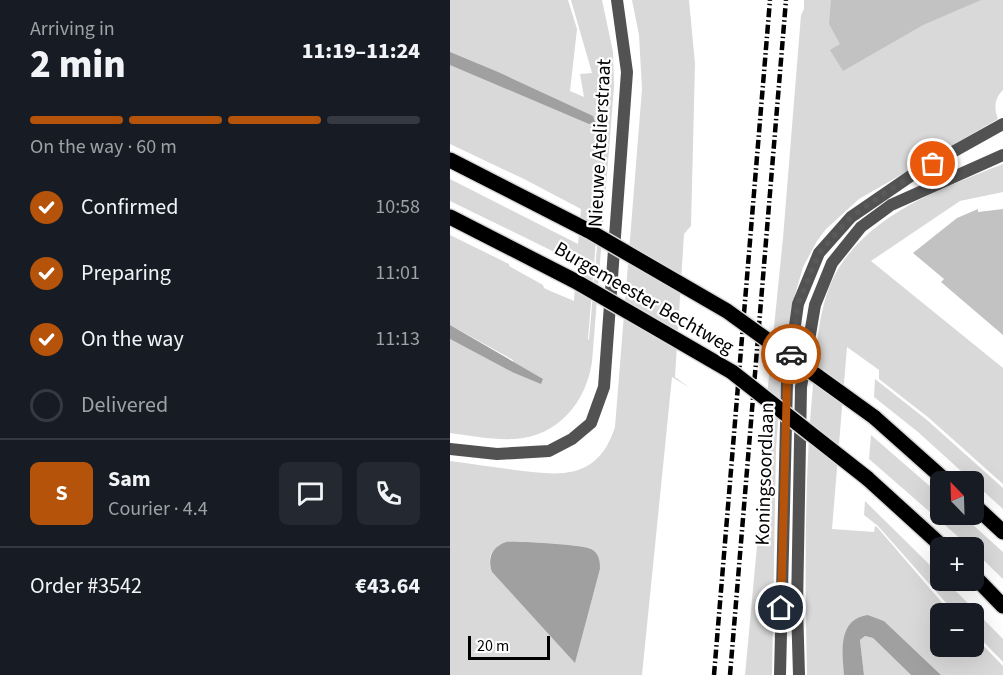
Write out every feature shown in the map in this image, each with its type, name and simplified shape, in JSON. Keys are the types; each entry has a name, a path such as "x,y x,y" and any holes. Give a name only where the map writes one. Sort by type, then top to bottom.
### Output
{"main road":[{"name":"Burgemeester Bechtweg","path":"450,160 589,231 727,311 874,417 935,471"},
{"name":"Burgemeester Bechtweg","path":"450,217 575,281 732,372 867,478 932,537"},
{"path":"984,514 1003,532"},
{"path":"984,586 1003,606"}],"street":[{"name":"Nieuwe Atelierstraat","path":"450,449 497,454 549,451 572,439 591,423 604,387 627,72 617,0"},
{"name":"Koningsoordlaan","path":"780,675 787,382 798,304 819,253 851,217 915,173 1003,124"},
{"name":"Koningsoordlaan","path":"799,675 797,606 801,387 815,305 832,263 861,227 891,205 1003,155"}],"shaded area":[{"path":"450,0 568,0 577,29 570,91 584,97 580,74 592,73 571,0 602,0 613,52 614,87 592,362 583,391 567,415 544,432 530,437 498,439 450,433 450,339 512,372 513,360 450,325 450,235 509,264 543,285 544,288 574,301 577,263 450,201 450,179 578,244 581,209 450,144","holes":["602,166 604,166 589,340"]},
{"path":"632,0 689,0 695,64 691,226 684,234 675,377 690,388 672,377 642,675 450,675 450,461 548,473 576,471 599,457 608,444 615,427 642,89 639,35","holes":["511,542 590,548 600,569 575,662 492,572 490,560 496,548"]},
{"path":"804,0 1003,0 1003,90 996,104 998,119 859,199 826,229 803,267 791,309 779,407 776,449 772,675 745,675 761,503 763,436"},
{"path":"450,52 593,116 595,122 589,124 450,65"},
{"path":"1003,164 1003,192 960,201 871,261 1003,368 1003,484 929,418 879,379 879,370 847,347 832,529 874,532 875,526 877,527 942,603 930,603 930,657 984,657 984,646 1003,666 1003,675 941,675 884,621 868,615 843,644 844,675 807,675 808,457 818,339 827,293 840,266 872,230 913,203"},
{"path":"450,325 543,379 541,384 512,372 450,339"},
{"path":"875,379 927,420 984,471 961,471 918,432 874,397"},
{"path":"871,435 930,486 930,512 869,459"},
{"path":"984,471 1003,488 1003,509 984,492"},
{"path":"865,501 930,565 930,585 878,526 864,515"},
{"path":"945,525 973,525 1003,552 1003,579 984,561 984,537 959,537"},
{"path":"506,542 576,546 591,549 597,555 600,569 575,663 492,572 490,562 492,554 497,547"},
{"path":"936,591 956,591 968,603 946,603"},
{"path":"868,615 884,621 941,675 911,675 873,638 865,636 860,640 864,675 844,675 843,647 847,629 858,618"},
{"path":"984,620 1003,639 1003,662 984,642"},
{"path":"865,636 873,638 911,675 864,675 860,640"}],"building":[{"path":"831,0 981,0 923,25 843,71 830,50 840,44 829,24"},
{"path":"978,209 978,212 1003,209 1003,335 941,282 944,279 913,253 957,218"}],"railway":[{"path":"714,675 770,0"},
{"path":"730,675 786,0"}],"way so far":[{"path":"791,354 798,304 819,253 851,217 915,173 933,164"}],"route":[{"path":"781,608 787,382 791,354"}]}
